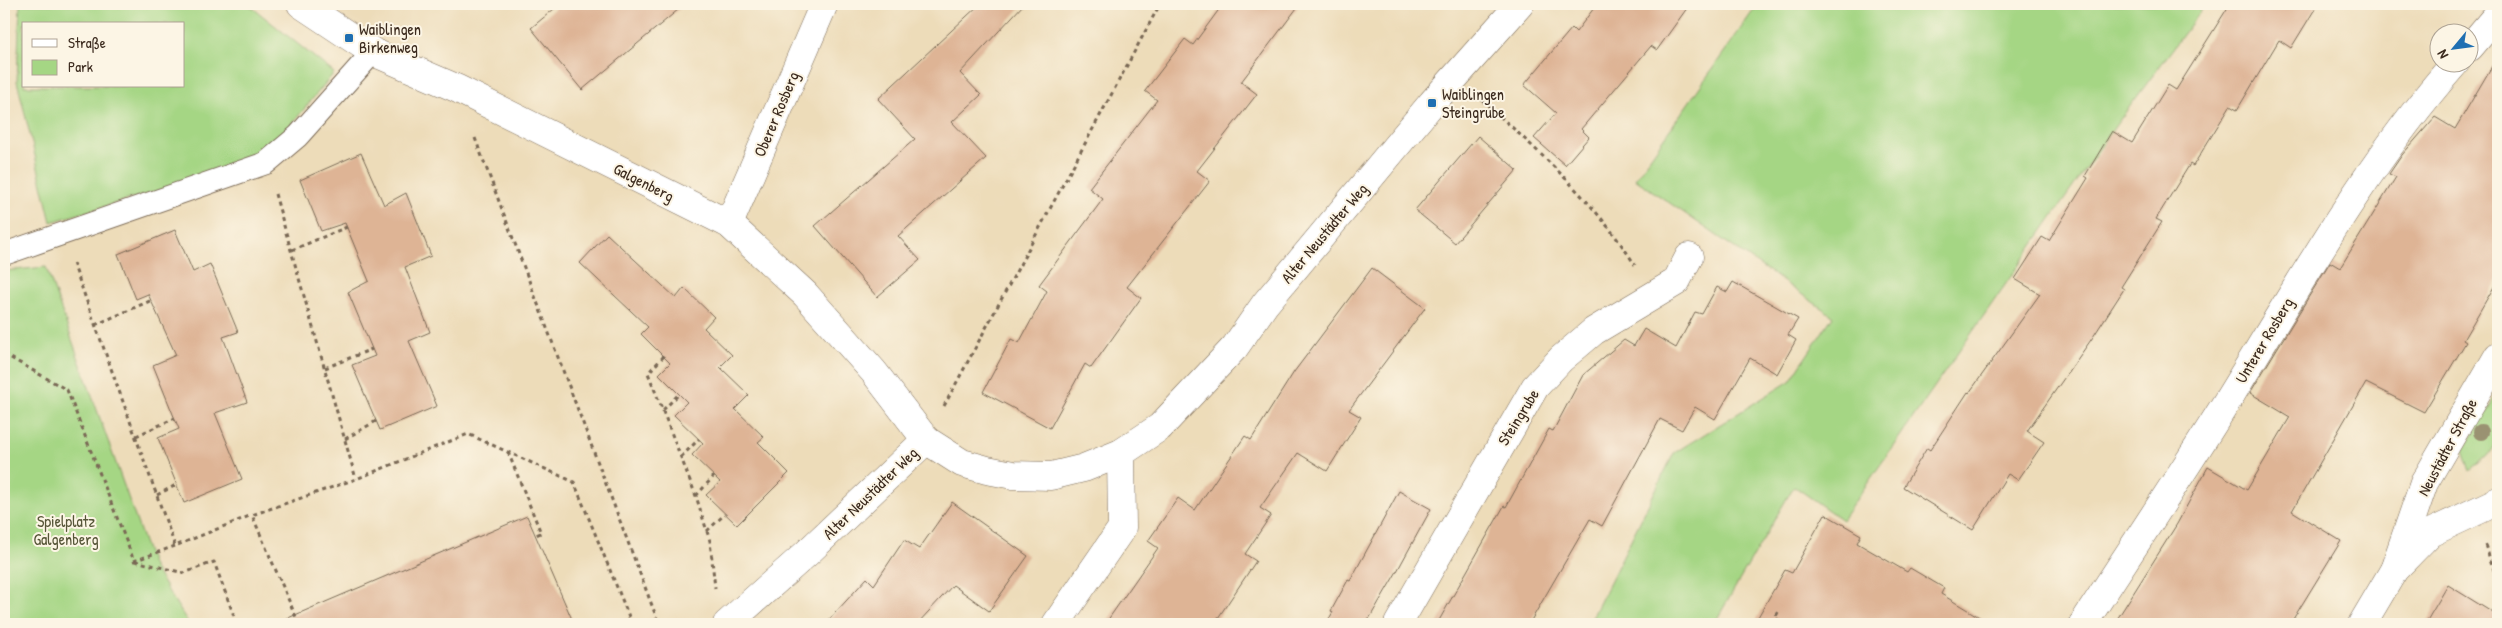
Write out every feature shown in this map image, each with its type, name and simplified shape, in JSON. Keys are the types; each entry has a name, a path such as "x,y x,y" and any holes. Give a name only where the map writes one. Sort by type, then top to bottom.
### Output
{"street":[{"name":"Galgenberg","path":"301,4 373,52 456,88 729,224 805,294 874,372 926,440"},
{"name":"Oberer Rosberg","path":"729,224 824,4"},
{"name":"Alter Neustädter Weg","path":"727,624 808,553 926,440 962,463 1013,475 1051,476 1084,468 1121,453 1160,428 1235,347 1265,304 1426,110 1520,4"},
{"path":"2480,35 2498,14"},
{"name":"Unterer Rosberg","path":"2083,624 2221,412 2317,252 2424,98 2447,72"},
{"name":"Steingrube","path":"1398,624 1535,386 1561,359 1594,331 1676,282 1689,257"},
{"name":"Neustädter Straße","path":"2362,624 2394,570 2424,483 2498,356"},
{"path":"1056,624 1122,528 1121,453"},
{"name":"Neustädter Straße","path":"2394,570 2430,532 2498,501"}],"lane":[{"path":"4,254 266,163 298,136 373,52"}],"path":[{"path":"926,440 1160,4"},
{"path":"456,88 659,624"},
{"path":"1492,109 1559,170 1585,198 1604,220 1632,261"},
{"path":"266,163 356,479"},
{"path":"292,250 347,227"},
{"path":"63,234 175,546"},
{"path":"95,325 152,300"},
{"path":"325,368 372,349"},
{"path":"4,354 67,390 134,561"},
{"path":"664,356 648,373 696,496 707,531 710,541 716,597"},
{"path":"663,410 679,394"},
{"path":"136,436 175,418"},
{"path":"345,439 376,421"},
{"path":"134,561 252,515 356,479 468,434 574,482 632,624"},
{"path":"681,457 699,439"},
{"path":"508,452 541,533 536,536"},
{"path":"696,496 714,476"},
{"path":"157,495 176,485"},
{"path":"707,531 725,514"},
{"path":"252,515 299,624"},
{"path":"134,561 184,573 214,562 237,624"},
{"path":"1778,612 1775,618 1785,624"}],"green space":[{"path":"20,4 248,4 334,73 261,161 51,222 17,81"},
{"path":"1758,4 2206,4 2116,125 1842,520 1794,486 1714,624 1589,624 1674,453 1790,381 1833,316 1635,179"},
{"name":"Spielplatz Galgenberg","path":"46,267 153,567 189,624 4,624 4,271"},
{"path":"2498,392 2498,440 2487,456 2470,471 2463,450"}],"building":[{"path":"560,4 685,4 582,90 531,28"},
{"path":"980,4 1024,4 960,73 981,95 952,122 986,158 898,236 920,260 877,297 815,226 915,139 878,99"},
{"path":"1223,4 1300,4 1241,82 1257,94 1197,171 1210,181 1127,287 1141,298 1091,368 1085,364 1050,428 983,392 1011,339 1019,343 1047,291 1039,285 1103,199 1089,188 1157,100 1145,91 1185,39 1193,45"},
{"path":"1597,4 1690,4 1657,50 1651,46 1581,129 1589,137 1565,165 1534,138 1556,113 1524,85 1572,28 1576,32"},
{"path":"2230,4 2318,4 2291,48 2279,40 2237,110 2230,106 2193,166 2190,164 2156,219 2162,222 2121,287 2124,289 2027,431 2044,442 2018,480 2008,474 1973,530 1903,487 1927,448 1930,450 1968,392 2040,294 2015,279 2042,237 2049,241 2088,178 2085,176 2112,131 2132,143 2168,85 2176,90"},
{"path":"2498,56 2498,280 2463,340 2466,342 2424,412 2366,383 2292,511 2341,541 2290,624 2114,624 2177,524 2208,467 2247,490 2290,417 2250,393 2330,262 2340,268 2396,177 2389,174 2402,155 2435,117 2455,129"},
{"path":"1478,136 1517,170 1455,243 1415,210"},
{"path":"361,153 384,205 406,193 431,256 405,267 430,332 409,341 437,406 380,430 352,365 375,356 348,292 369,281 345,223 321,231 300,180"},
{"path":"175,230 193,272 210,264 238,332 223,337 247,402 215,413 242,479 184,503 158,438 179,429 153,365 176,355 148,294 136,299 118,254"},
{"path":"607,234 676,298 684,288 714,317 704,328 732,355 720,367 749,395 735,409 764,437 758,442 789,473 737,525 706,495 720,482 692,455 703,443 674,415 687,402 659,374 670,363 641,334 648,327 580,263"},
{"path":"1372,268 1425,308 1349,410 1361,417 1327,471 1298,453 1260,508 1271,515 1245,554 1256,561 1214,624 1105,624 1158,548 1148,541 1178,498 1195,510 1245,436 1251,440 1294,372"},
{"path":"1733,282 1798,319 1788,335 1796,340 1777,374 1750,358 1715,419 1695,407 1682,430 1660,419 1602,526 1590,519 1529,624 1437,624 1504,506 1506,507 1549,429 1553,431 1583,375 1624,340 1634,346 1644,329 1676,348 1695,312 1702,314 1717,287 1727,292"},
{"path":"1399,491 1431,509 1396,573 1366,624 1326,624 1348,580 1350,581"},
{"path":"952,502 1028,556 989,611 953,585 917,624 825,624 867,578 874,585 904,540 919,549"},
{"path":"1825,514 1861,535 1857,543 1907,572 1910,568 1944,588 1941,594 1991,624 1754,624 1785,570 1792,573"},
{"path":"527,516 574,624 274,624"},
{"path":"2448,585 2498,616 2498,624 2425,624"}],"place":[{"name":"Waiblingen Birkenweg","path":"349,38"},
{"name":"Waiblingen Steingrube","path":"1432,103"}]}
